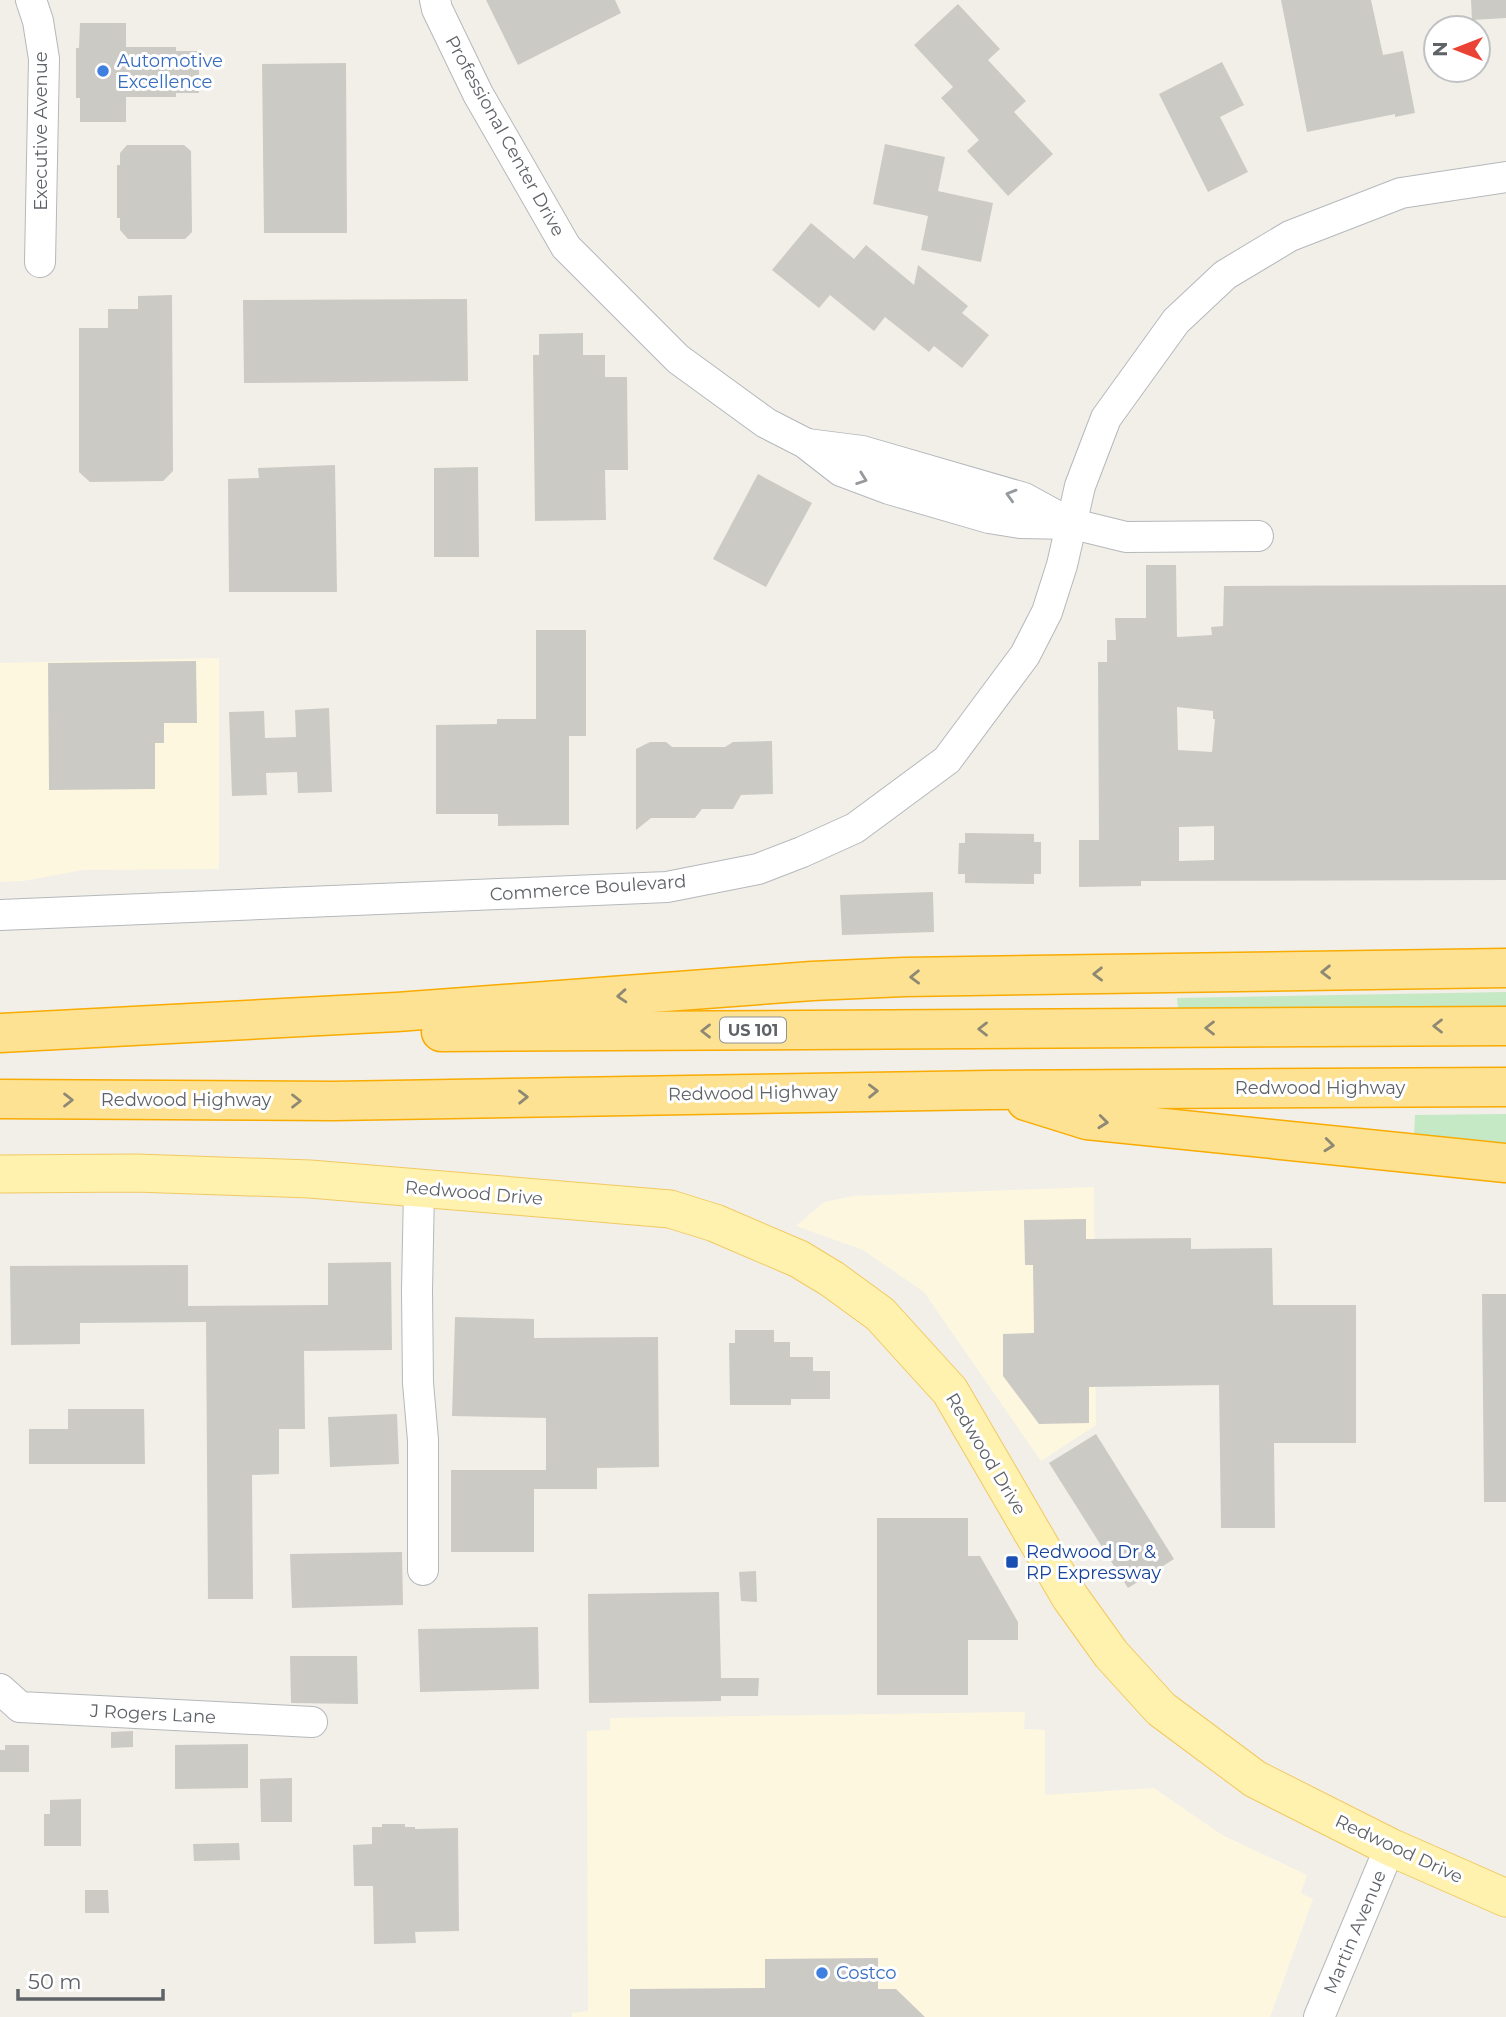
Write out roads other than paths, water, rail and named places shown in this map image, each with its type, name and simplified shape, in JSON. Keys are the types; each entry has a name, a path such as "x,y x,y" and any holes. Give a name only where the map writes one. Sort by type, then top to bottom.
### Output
{"highway":[{"path":"0,1034 397,1012 812,981 904,977 1506,968"},
{"name":"US 101","path":"0,1034 1506,1026"},
{"name":"Redwood Highway","path":"0,1099 334,1101 990,1090 1506,1087"},
{"path":"990,1090 1087,1120 1506,1163"}],"main road":[{"name":"Redwood Drive","path":"0,1174 164,1173 310,1179 670,1209 715,1223 799,1259 880,1314 950,1391 1070,1597 1111,1654 1161,1709 1255,1779 1390,1847 1506,1898"}],"street":[{"name":"Executive Avenue","path":"31,0 38,21 44,58 40,262"},
{"name":"Professional Center Drive","path":"433,3 478,93 566,247 678,359 766,424 805,443 862,451 1024,498 1073,524 1126,537 1258,536"},
{"name":"Commerce Boulevard","path":"0,915 667,887 758,869 855,828 947,760 1025,655 1047,612 1073,524 1080,486 1106,418 1176,321 1225,275 1290,236 1401,193 1506,177"},
{"path":"419,1189 417,1291 418,1383 423,1440 423,1570"},
{"name":"J Rogers Lane","path":"0,1689 19,1707 312,1722"},
{"name":"Martin Avenue","path":"1319,2017 1390,1847"}],"place":[{"name":"Automotive Excellence","path":"103,71"},
{"name":"Redwood Dr & RP Expressway","path":"1012,1562"},
{"name":"Costco","path":"822,1973"}]}
